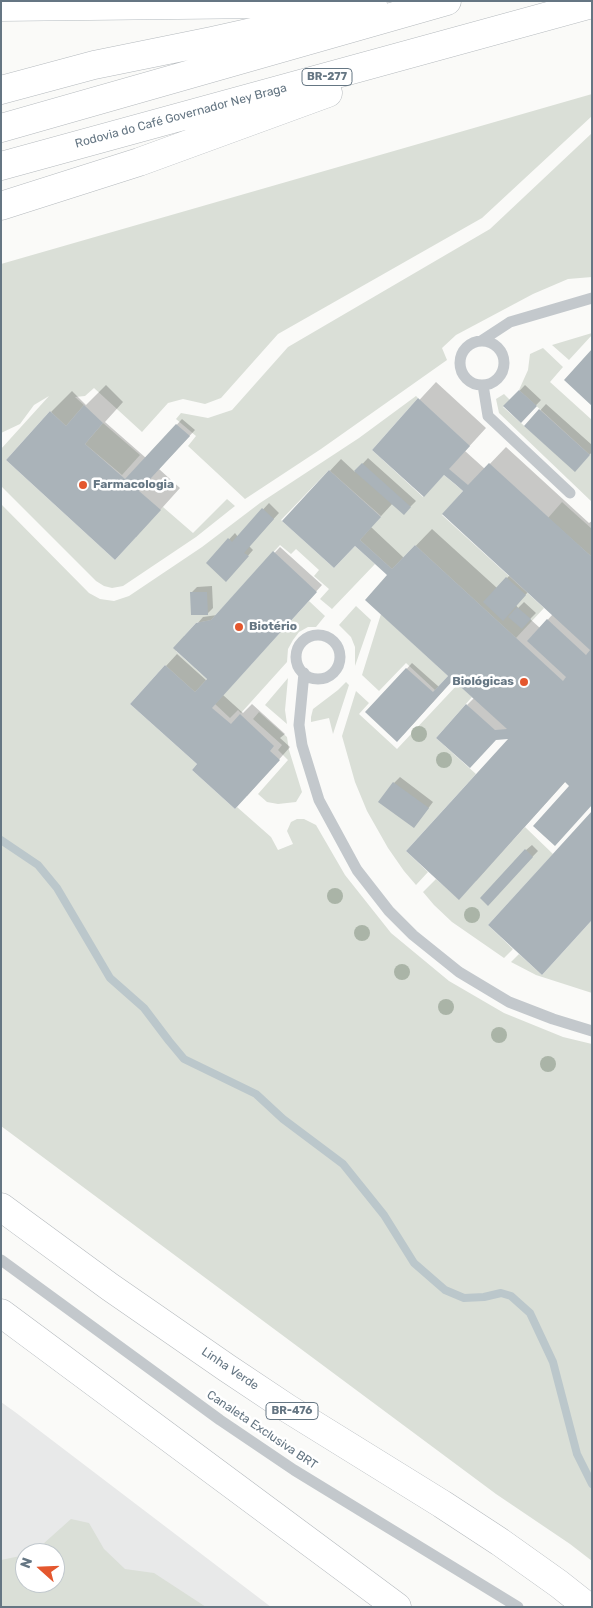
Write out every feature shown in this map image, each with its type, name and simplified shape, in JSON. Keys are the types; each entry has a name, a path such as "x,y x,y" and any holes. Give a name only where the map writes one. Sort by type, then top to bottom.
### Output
{"main road":[{"path":"1,128 447,1"},
{"path":"1,7 386,2"},
{"path":"1,90 94,64 212,41 386,2"},
{"name":"Rodovia do Café Governador Ney Braga","path":"1,166 592,4"},
{"path":"1,206 139,162 498,31"},
{"name":"Linha Verde","path":"1,1207 110,1287 219,1362 287,1408 451,1509 559,1584 588,1607"},
{"path":"1,1312 397,1607"}],"lane":[{"path":"481,341 489,342 496,347 502,353 504,362 499,378 492,383 484,385 475,384 468,380 463,373 462,356 472,344 481,341 510,322 592,298"},
{"path":"484,385 488,416 570,493"},
{"path":"304,673 299,725 302,745 319,800 357,870 389,910 413,935 459,972 509,1002 553,1019 592,1031"},
{"name":"Canaleta Exclusiva BRT","path":"1,1260 236,1431 294,1470 518,1607"}],"shaded area":[{"path":"592,94 592,116 482,218 278,334 221,398 205,404 183,399 168,403 142,432 94,388 85,396 75,397 84,405 66,426 50,411 6,460 115,560 163,507 193,533 227,499 235,506 196,537 123,586 112,588 96,581 1,486 1,449 49,396 34,405 20,424 1,433 1,264"},
{"path":"592,133 592,277 568,279 533,294 456,335 442,348 447,360 321,449 245,499 188,446 196,436 176,419 181,413 208,418 232,410 288,347 490,229"},
{"path":"592,333 569,360 552,345"},
{"path":"543,348 563,367 550,382 592,420 592,502 499,413 496,399 504,394 510,400 503,407 575,471 590,455 519,390 528,370 530,354"},
{"path":"416,396 418,398 372,450 423,497 444,475 463,491 442,515 544,608 516,638 415,545 392,569 360,540 381,516 329,470 281,520 334,568 355,546 375,564 332,609 320,599 329,589 314,576 319,570 296,549 291,554 280,545 211,620 196,623 184,636 185,642 176,651 207,679 195,692 165,665 130,704 197,764 192,770 235,809 237,807 271,837 278,850 293,844 287,831 291,822 297,819 304,819 316,825 345,875 391,933 449,981 504,1013 563,1037 592,1044 592,1561 496,1494 1,1126 1,504 89,593 100,599 114,601 129,596 202,547 260,503 359,438"},
{"path":"103,423 140,455 122,475 85,444"},
{"path":"562,502 592,529 592,557 548,518"},
{"path":"309,601 325,616 316,627 308,627 299,632 288,649 287,662 241,713 238,710 230,718 215,704"},
{"path":"356,606 371,620 355,666 355,647 351,637 339,625"},
{"path":"381,614 448,676 435,690 406,663 379,691 362,675"},
{"path":"288,678 285,710 287,724 265,705"},
{"path":"346,682 349,685 333,734 329,718 311,722 313,709"},
{"path":"458,684 472,697 436,738 476,774 406,851 428,872 416,885 388,848 367,811 355,782 342,736 356,691 369,703 359,714 397,749"},
{"path":"259,712 287,737 302,792 296,802 278,804 267,802 258,794 288,760 278,750 282,745 253,719"},
{"path":"525,827 553,854 488,925 513,949 504,958 452,922 423,892 436,879 459,899"},
{"path":"592,920 592,993 536,975 511,962 519,954 542,975"},
{"path":"1,1402 15,1412 271,1607 1,1607"},
{"path":"71,1519 89,1523 104,1549 125,1569 154,1573 206,1607 1,1607 1,1560 15,1557 15,1593 65,1593 65,1543 44,1543"}],"building":[{"path":"592,349 592,406 564,380"},
{"path":"519,390 537,406 521,423 503,406"},
{"name":"Biológicas","path":"418,398 470,446 449,469 468,485 489,463 592,557 592,805 555,846 533,826 569,786 565,782 459,900 406,851 508,739 496,740 470,768 436,738 466,704 495,730 507,729 453,680 397,742 365,712 406,668 433,692 448,676 365,600 387,575 355,546 334,568 282,521 329,470 381,517 360,540 392,569 415,545 563,681 566,677 527,641 547,619 586,655 590,650 442,514 463,491 444,475 424,497 372,450"},
{"name":"Farmacologia","path":"84,405 103,423 85,444 125,479 176,424 190,436 139,491 161,510 115,560 6,460 50,411 66,426"},
{"path":"539,409 590,455 575,472 524,426"},
{"path":"362,463 411,507 404,515 354,471"},
{"path":"262,508 274,519 244,553 249,556 226,582 206,563 228,538 232,542"},
{"path":"273,551 317,592 212,708 231,724 240,714 274,746 270,751 280,760 235,809 192,770 197,764 130,704 165,665 195,692 207,679 173,648 196,623 211,620"},
{"path":"506,577 526,595 503,621 483,602"},
{"path":"190,592 207,592 208,615 191,615"},
{"path":"517,607 531,619 522,629 508,617"},
{"path":"393,782 429,808 414,828 378,802"},
{"path":"592,811 592,920 542,975 488,925"},
{"path":"525,849 533,857 488,906 480,898"}],"waterway":[{"path":"1,840 38,865 57,888 110,978 144,1008 184,1059 256,1094 283,1119 343,1164 384,1215 414,1263 445,1290 464,1298 484,1297 501,1293 511,1296 530,1313 553,1362 577,1454 592,1484"}],"place":[{"name":"Farmacologia","path":"83,485"},
{"name":"Biotério","path":"239,627"},
{"name":"Biológicas","path":"524,682"}]}
